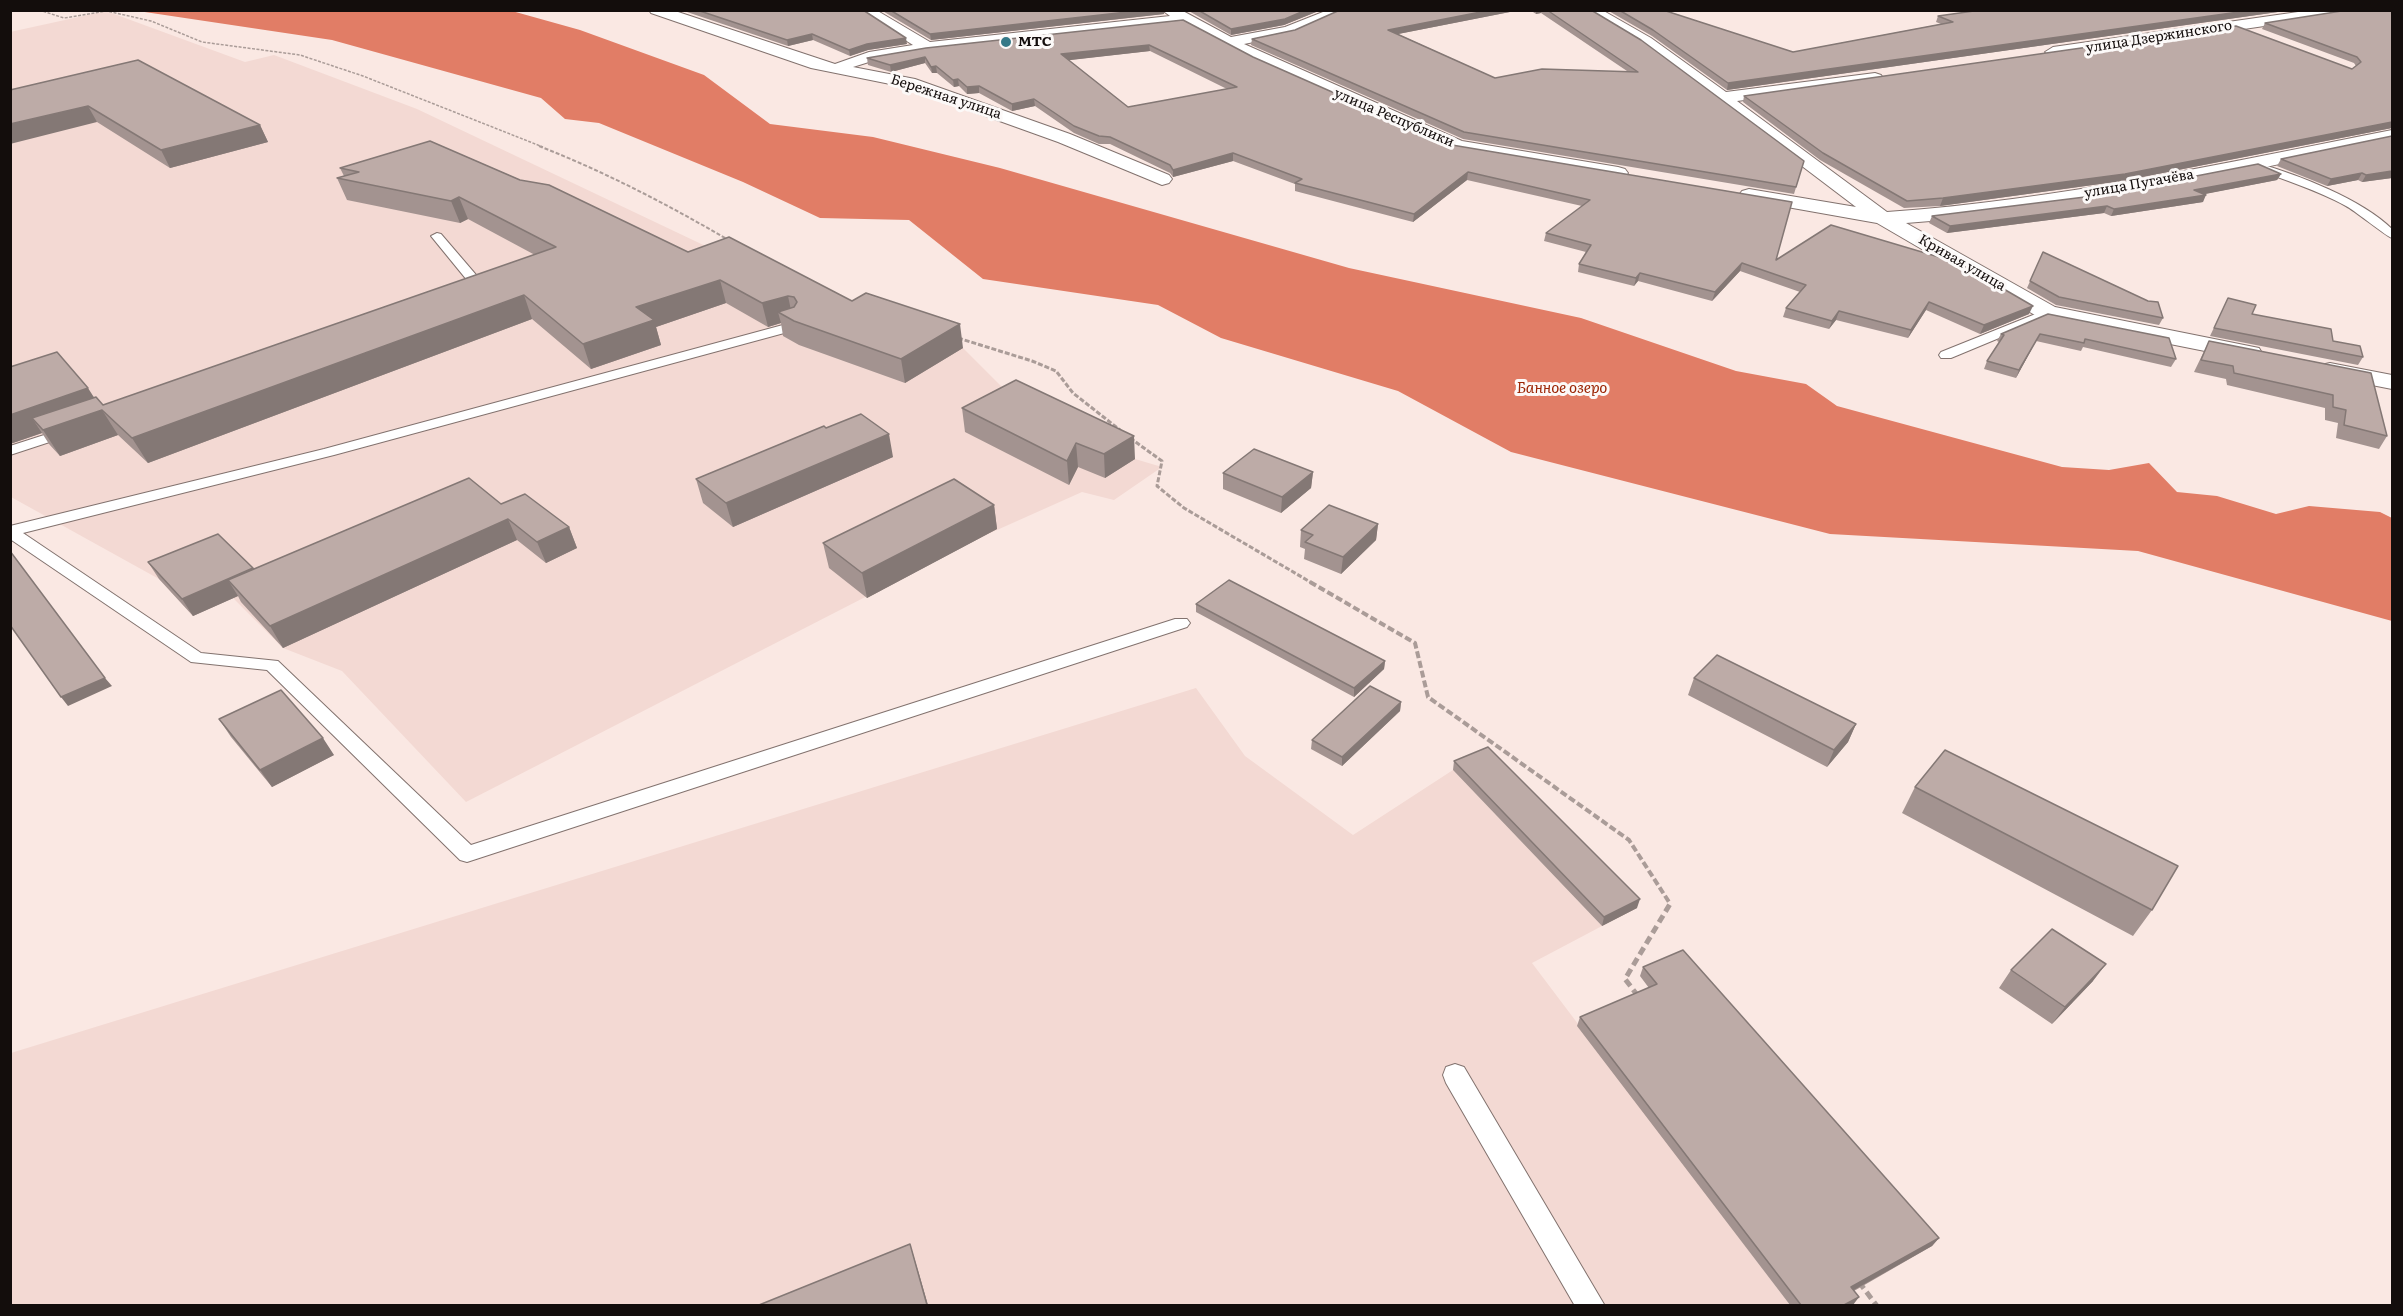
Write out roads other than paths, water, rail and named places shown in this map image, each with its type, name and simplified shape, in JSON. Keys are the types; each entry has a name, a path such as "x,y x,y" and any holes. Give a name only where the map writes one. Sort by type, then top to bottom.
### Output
{"street":[{"name":"Бережная улица","path":"656,10 818,65 909,83 954,98 1064,138 1162,179"},
{"path":"866,10 927,47"},
{"name":"улица Республики","path":"1169,10 1260,59 1457,146 1630,175"},
{"path":"1232,42 1289,31 1342,10"},
{"name":"Кривая улица","path":"1591,10 1646,41 1883,218 2048,313 2266,357"},
{"name":"улица Дзержинского","path":"2036,55 2346,10"},
{"path":"2205,13 2259,36"},
{"path":"837,67 869,57 927,47 1186,20"},
{"path":"1722,99 1896,75"},
{"name":"улица Пугачёва","path":"1883,218 1940,214 2122,189 2392,135"},
{"path":"1734,193 1883,218"},
{"path":"2312,366 2392,382"}],"lane":[{"path":"2250,163 2358,208 2384,225 2392,235"},
{"path":"437,236 479,286 457,294"},
{"path":"1946,355 2048,313"},
{"path":"794,326 329,452 10,531 197,658 272,665 466,854 1181,623"},
{"path":"10,452 77,428"},
{"path":"1455,1075 1591,1305"}],"water":[{"name":"Банное озеро","path":"138,11 512,11 580,30 704,75 770,124 873,137 1000,168 1349,268 1581,318 1736,371 1806,384 1837,406 2062,467 2109,470 2149,463 2177,492 2217,496 2276,514 2309,506 2380,512 2392,518 2392,621 2138,551 1830,534 1511,452 1398,391 1221,338 1158,305 983,279 909,220 820,218 743,182 599,123 565,119 541,98 332,40"}],"place":[{"name":"МТС","path":"1006,42"}]}
